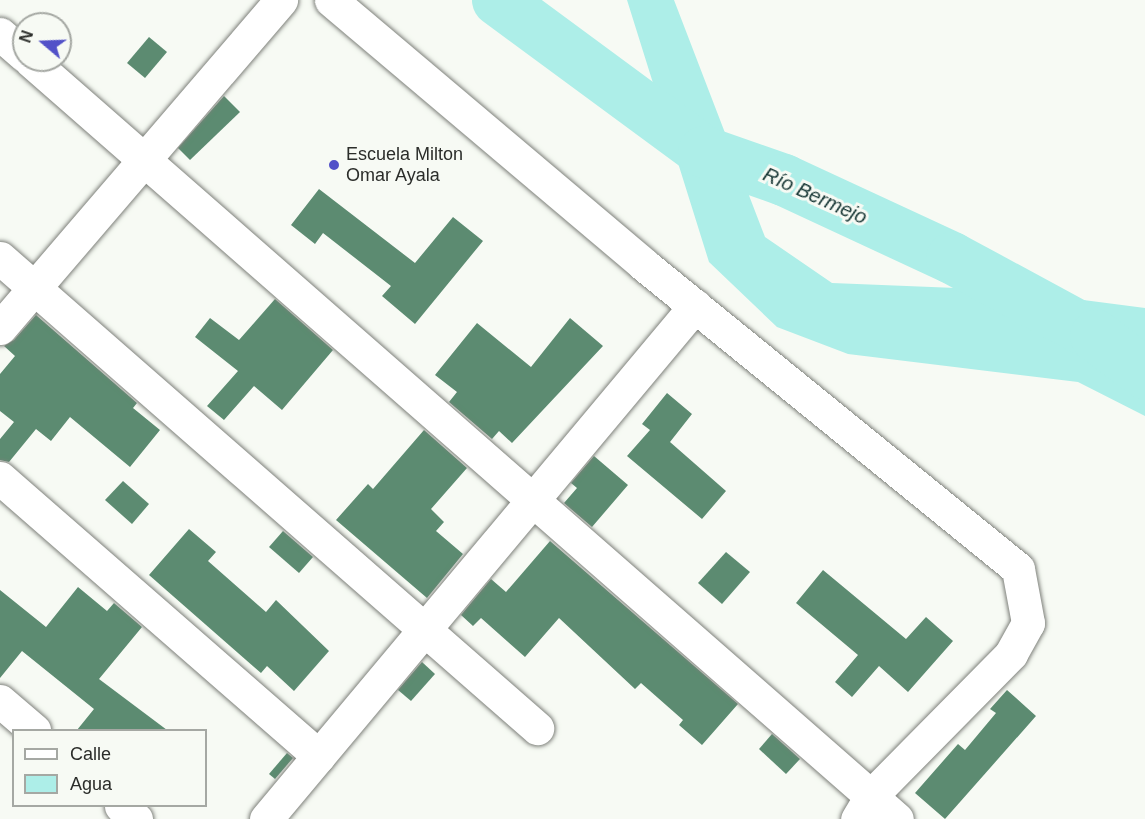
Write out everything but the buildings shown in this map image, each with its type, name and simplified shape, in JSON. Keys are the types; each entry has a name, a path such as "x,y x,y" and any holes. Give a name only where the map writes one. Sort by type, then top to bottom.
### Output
{"street":[{"path":"0,328 281,0"},
{"path":"331,0 695,306 1018,569 1028,623 1011,654 864,808"},
{"path":"0,34 12,44"},
{"path":"44,72 864,808 897,819"},
{"path":"0,258 537,728"},
{"path":"266,819 695,306"},
{"path":"0,478 318,756"},
{"path":"0,700 33,729"},
{"path":"122,807 136,819"}],"water":[{"path":"627,0 674,0 765,237 832,283 1006,290 1145,308 1145,416 1078,382 848,354 777,327 709,262"}],"waterway":[{"name":"Río Bermejo","path":"498,0 704,152 784,180 952,258 1096,336 1145,373"}],"place":[{"name":"Escuela Milton Omar Ayala","path":"334,165"}]}
